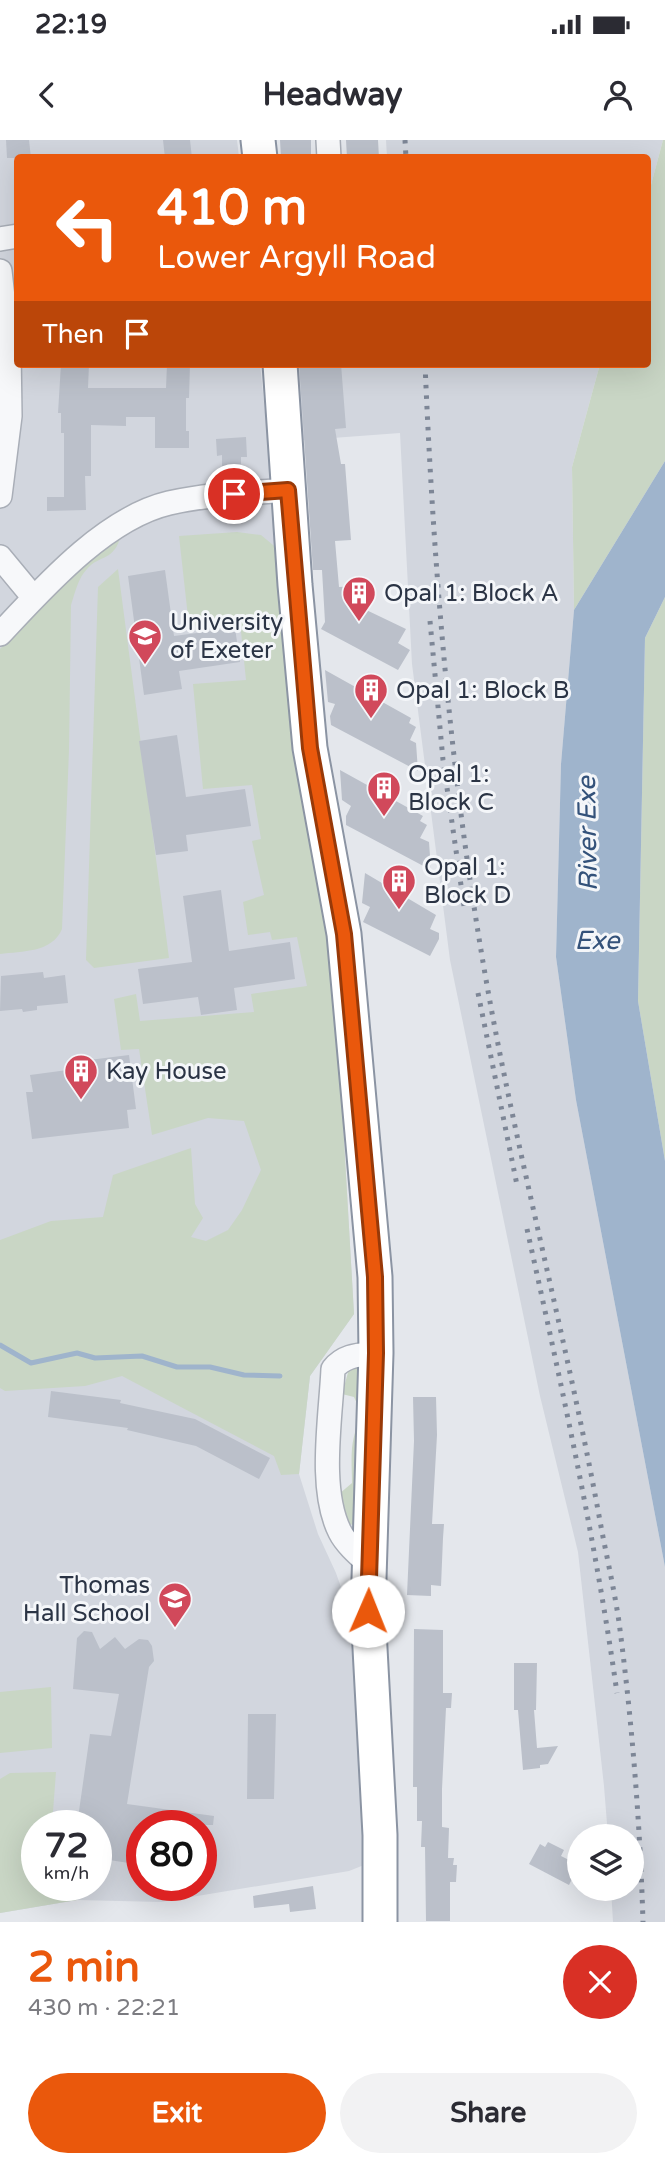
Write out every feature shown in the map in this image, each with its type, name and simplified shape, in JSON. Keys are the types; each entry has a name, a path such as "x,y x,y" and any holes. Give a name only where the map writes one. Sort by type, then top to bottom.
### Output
{"highway":[{"path":"280,368 310,748 344,934 375,1277 376,1353 368,1611 380,1835 380,1922"}],"street":[{"path":"0,271 9,349 10,416 0,496"},
{"path":"3,624 102,536 151,509 167,503 201,498 288,490"},
{"path":"0,557 34,598"},
{"path":"369,1564 340,1533 327,1484 333,1369 349,1356 376,1353"}],"shaded area":[{"name":"University of Exeter","path":"0,140 237,140 239,154 14,154 14,368 260,368 303,783 333,949 354,1314 310,1376 299,1474 318,1534 345,1599 366,1763 364,1865 349,1871 217,1893 217,1810 126,1810 126,1901 167,1901 161,1902 112,1901 112,1810 21,1810 21,1901 71,1901 0,1913"},
{"path":"386,140 663,140 651,185 651,154 387,154"},
{"path":"286,368 599,368 572,467 574,610 561,764 556,957 576,1100 665,1567 665,1922 613,1922 612,1901 644,1901 644,1824 607,1824 578,1552 540,1396 450,960 412,664 400,433 292,441"}],"green space":[{"path":"665,140 665,461 574,610 572,467 599,368 651,368 651,185"},
{"path":"237,532 261,535 279,550 333,949 354,1314 310,1376 299,1474 281,1475 274,1456 122,1376 85,1386 5,1391 0,1388 0,1240 51,1221 103,1217 113,1175 191,1148 195,1204 203,1218 191,1237 206,1241 228,1230 242,1210 261,1170 244,1121 208,1118 152,1135 139,1049 121,1050 114,999 136,994 140,1021 254,1012 251,994 307,986 297,937 272,940 270,932 248,935 243,902 264,895 252,841 261,839 252,785 203,789 193,684 246,680 240,622 189,626 179,536"},
{"path":"121,535 115,550 92,564 84,573 71,605 62,929 51,943 44,947 0,954 0,649 76,566"},
{"path":"118,569 169,958 94,968 86,960 98,587"},
{"path":"665,597 665,1161 638,1001 645,638"},
{"path":"360,1366 358,1522 354,1525 346,1524 339,1494 352,1483 352,1448 358,1410 354,1397 342,1394 349,1369"},
{"path":"51,1687 52,1748 0,1753 0,1692"},
{"path":"56,1772 53,1810 21,1810 21,1901 71,1901 0,1913 0,1779 10,1773"}],"water":[{"name":"Exe","path":"665,461 665,597 645,638 638,1001 665,1161 665,1567 576,1100 556,957 561,764 574,610"}],"building":[{"path":"6,140 29,140 31,154 14,154 14,158 7,158"},
{"path":"163,140 190,140 192,154 165,154"},
{"path":"280,140 311,140 311,154 281,154"},
{"path":"346,140 378,140 379,154 347,154"},
{"path":"61,368 89,368 88,388 166,388 167,368 190,368 189,398 186,398 189,448 155,448 155,417 126,417 126,426 91,425 91,476 85,476 86,510 47,511 47,497 64,497 64,433 61,433 61,413 58,413"},
{"path":"299,368 341,368 346,428 335,429 341,464 345,464 351,540 335,541 339,587 357,586 358,606 406,629 398,643 410,650 398,670 321,629 325,622 322,570 313,570"},
{"path":"246,437 247,457 241,457 241,467 222,467 222,455 217,456 216,439"},
{"path":"165,570 174,636 235,628 240,662 179,671 182,689 144,695 128,576"},
{"name":"Opal 1: Block B","path":"325,670 411,718 409,723 416,727 410,740 416,743 418,771 331,725 330,716 335,704 328,702"},
{"path":"177,735 186,797 245,789 251,826 186,835 188,851 156,855 139,741"},
{"name":"Opal 1: Block C","path":"340,770 423,816 420,821 427,825 420,838 429,842 431,870 346,825 346,816 351,806 342,800"},
{"name":"Opal 1: Block D","path":"365,873 436,915 430,929 439,933 439,939 430,956 363,922 370,907 362,903"},
{"path":"221,890 229,951 290,942 295,979 234,988 237,1010 201,1015 198,997 143,1004 138,969 192,962 183,896"},
{"path":"43,972 44,978 65,975 68,1003 37,1006 37,1010 23,1012 22,1009 0,1011 1,976"},
{"name":"Kay House","path":"129,1055 136,1109 127,1110 129,1128 32,1139 26,1092 33,1092 30,1075 90,1067 89,1060"},
{"path":"51,1391 121,1400 120,1403 195,1419 270,1458 259,1479 196,1446 127,1430 128,1428 48,1417"},
{"path":"413,1397 436,1397 437,1435 432,1524 444,1524 441,1586 431,1585 431,1596 407,1595 414,1441"},
{"path":"414,1629 443,1630 443,1693 452,1693 451,1708 446,1708 442,1789 442,1827 449,1828 448,1858 454,1858 453,1865 457,1865 456,1882 450,1882 450,1921 426,1921 425,1847 421,1847 422,1821 417,1821 417,1787 413,1787"},
{"path":"84,1631 92,1632 100,1649 115,1637 125,1649 139,1639 148,1640 152,1646 154,1661 149,1667 127,1804 170,1810 126,1810 126,1863 112,1860 112,1810 79,1810 90,1734 111,1736 119,1694 73,1689 77,1638"},
{"path":"514,1663 537,1663 534,1710 537,1748 558,1746 548,1764 540,1765 540,1768 523,1770 518,1710 514,1710"},
{"path":"248,1714 276,1714 274,1799 247,1799"},
{"path":"548,1842 564,1850 561,1856 567,1859 567,1884 529,1864 540,1844 545,1847"},
{"path":"313,1886 316,1909 290,1912 289,1904 254,1908 253,1896"}],"waterway":[{"path":"0,1345 31,1363 77,1353 95,1358 142,1356 177,1367 210,1367 244,1375 280,1376"}],"railway":[{"path":"405,140 406,154"},
{"path":"425,368 441,628 472,890 502,1064 577,1407 617,1609 635,1772 643,1922"},
{"path":"430,621 443,760 464,906"},
{"path":"478,993 517,1185"},
{"path":"527,1229 588,1518 617,1693"}],"place":[{"name":"Opal 1: Block A","path":"359,623"},
{"name":"University of Exeter","path":"145,666"},
{"name":"Opal 1: Block B","path":"371,720"},
{"name":"Opal 1: Block C","path":"384,818"},
{"name":"Opal 1: Block D","path":"399,911"},
{"name":"Kay House","path":"81,1101"},
{"name":"Thomas Hall School","path":"175,1629"}],"route":[{"path":"234,494 288,490 310,748 344,934 375,1277 376,1353 368,1611"}],"water label":[{"name":"River Exe","path":"587,834"}]}
